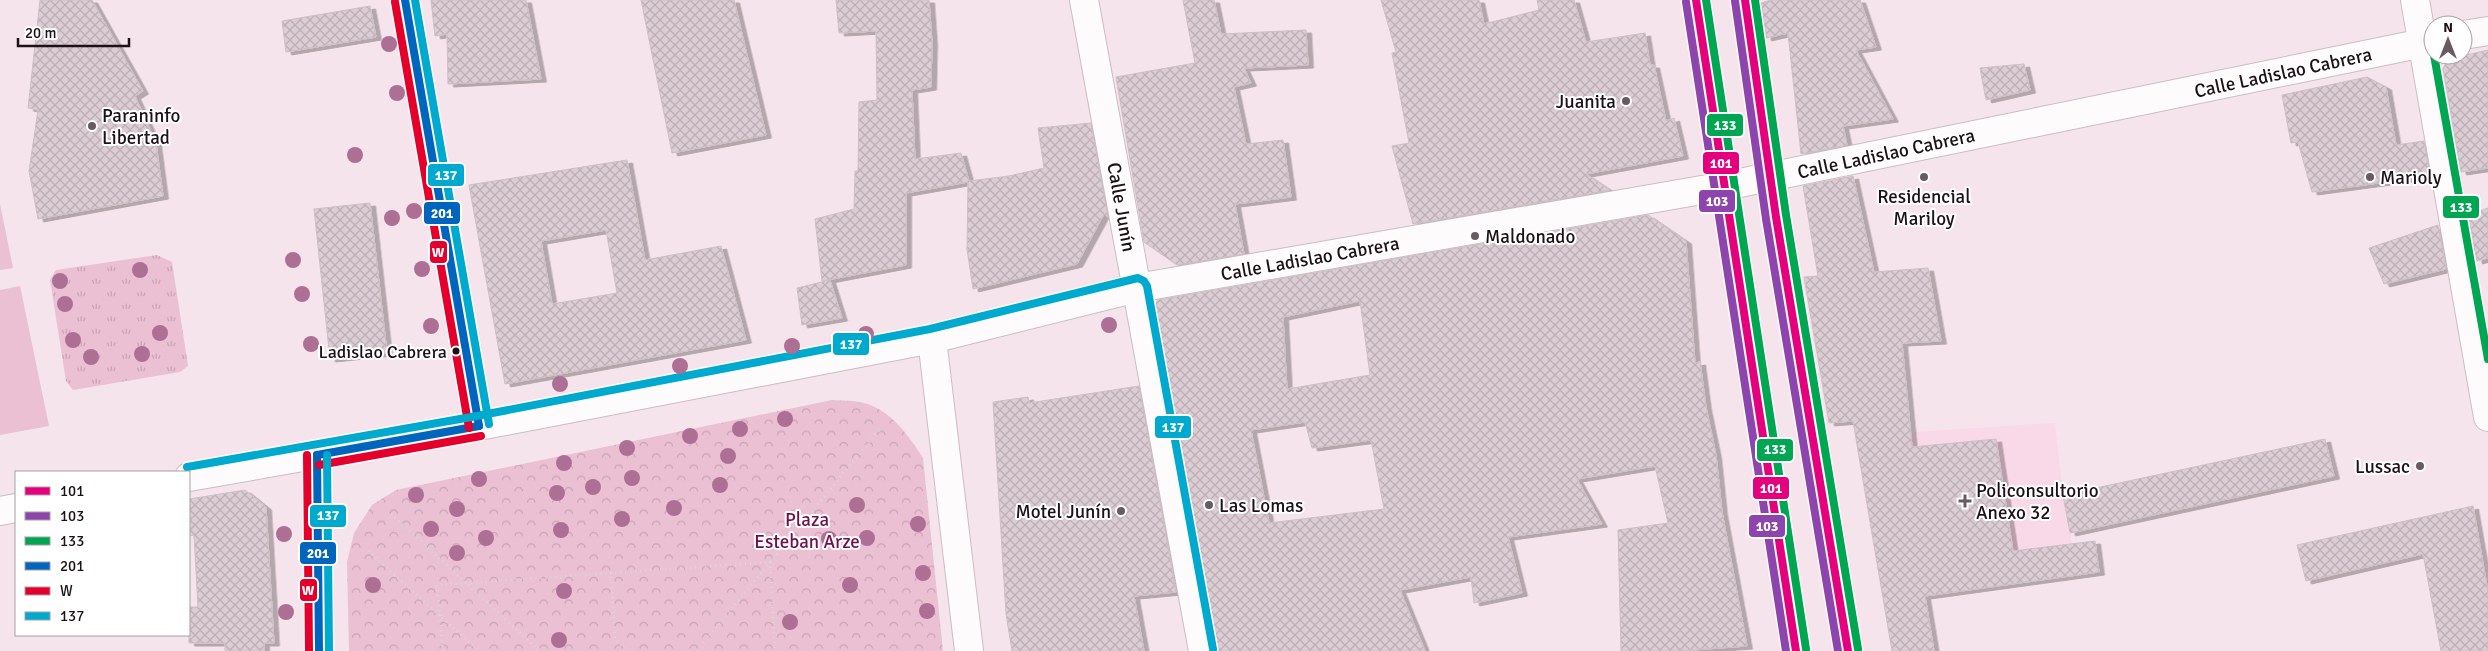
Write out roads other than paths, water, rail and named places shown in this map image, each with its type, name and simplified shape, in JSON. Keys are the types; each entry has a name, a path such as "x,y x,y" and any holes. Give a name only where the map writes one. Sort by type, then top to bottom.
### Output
{"main road":[{"path":"1696,0 1796,651"},
{"path":"1746,0 1771,177 1848,651"}],"street":[{"path":"405,0 479,426"},
{"name":"Calle Junín","path":"1084,0 1203,651"},
{"path":"2415,0 2423,26"},
{"path":"2473,33 2488,31"},
{"name":"Calle Ladislao Cabrera","path":"190,477 479,426 932,339 1137,288 1725,186 2423,43"},
{"path":"2432,65 2488,417"},
{"path":"932,339 970,651"},
{"path":"317,455 319,651"},
{"path":"0,511 15,508"}],"place":[{"name":"Juanita","path":"1626,101"},
{"name":"Paraninfo Libertad","path":"92,126"},
{"name":"Residencial Mariloy","path":"1924,177"},
{"name":"Marioly","path":"2370,177"},
{"name":"Maldonado","path":"1475,236"},
{"name":"Ladislao Cabrera","path":"456,351"},
{"name":"Lussac","path":"2420,466"},
{"name":"Policonsultorio Anexo 32","path":"1965,501"},
{"name":"Las Lomas","path":"1209,505"},
{"name":"Motel Junín","path":"1121,511"}],"park label":[{"name":"Plaza Esteban Arze","path":"807,530"}]}
